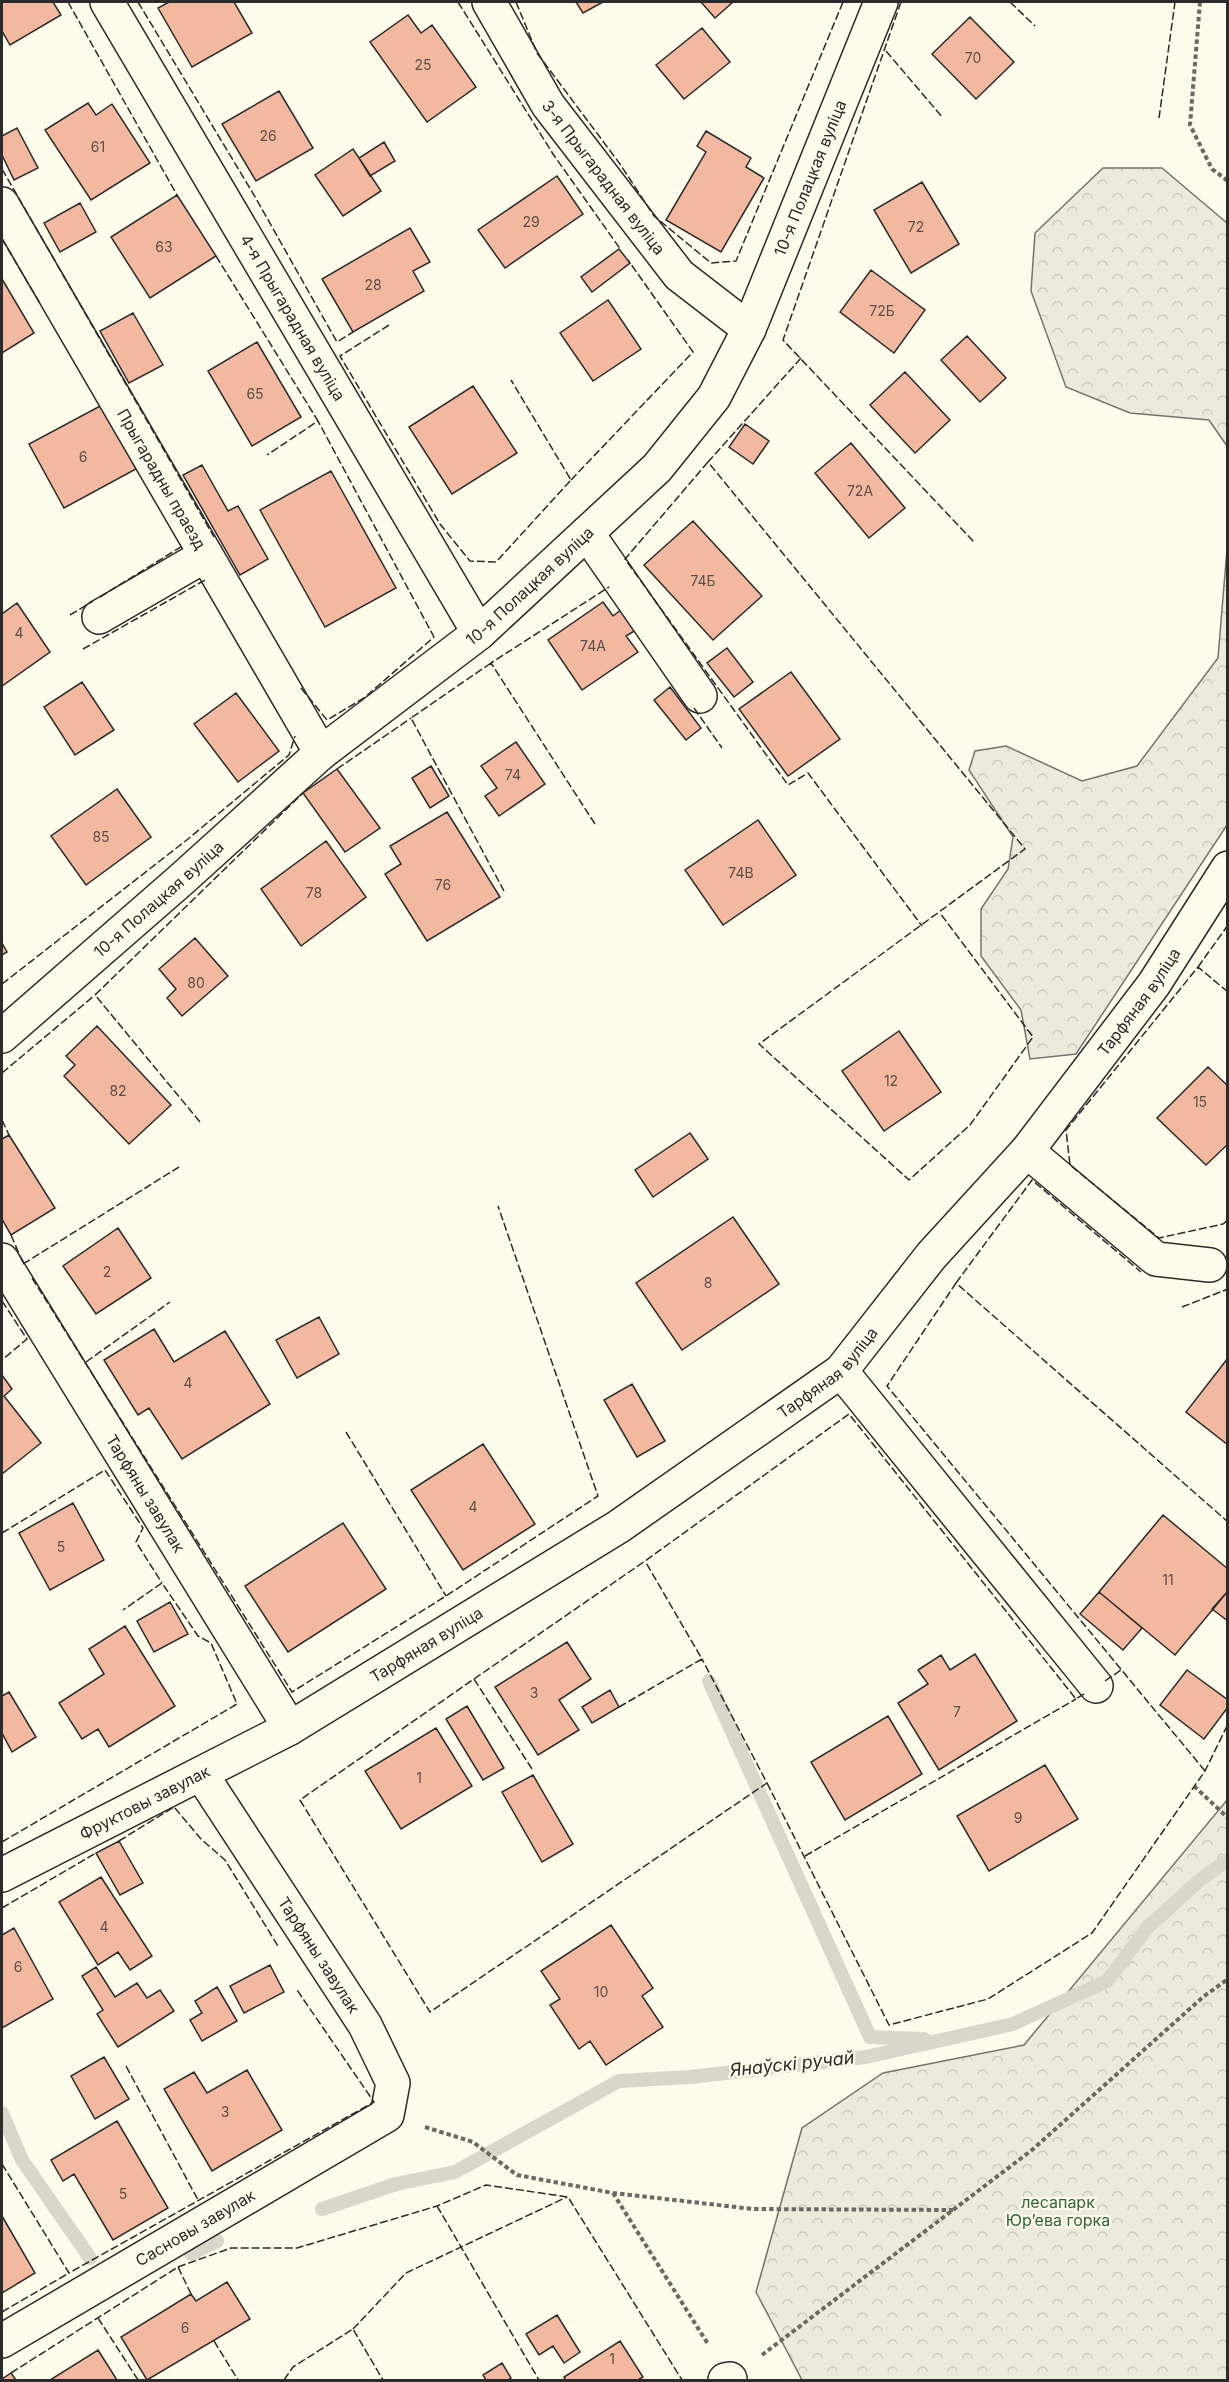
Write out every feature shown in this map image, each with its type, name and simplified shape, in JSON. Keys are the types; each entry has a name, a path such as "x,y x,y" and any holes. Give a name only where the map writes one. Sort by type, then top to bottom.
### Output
{"street":[{"name":"4-я Прыгарадная вуліца","path":"107,2 479,633"},
{"name":"3-я Прыгарадная вуліца","path":"489,2 548,105 679,275 749,329"},
{"name":"10-я Полацкая вуліца","path":"2,1036 182,879 321,753 479,633 657,468 714,397 749,329 881,2"},
{"name":"Прыгарадны праезд","path":"2,204 321,753"},
{"path":"587,533 700,696"},
{"path":"99,617 206,555"},
{"name":"Тарфяная вуліца","path":"290,1728 618,1527 841,1371 931,1256 1027,1151 1154,984 1227,868"},
{"path":"1027,1151 1156,1259 1210,1265"},
{"name":"Тарфяны завулак","path":"2,1260 290,1728"},
{"path":"841,1371 1096,1686"},
{"name":"Фруктовы завулак","path":"2,1875 290,1728"},
{"name":"Тарфяны завулак","path":"201,1774 365,2025 393,2083 387,2115"},
{"name":"Сасновы завулак","path":"2,2341 387,2115"}],"path":[{"path":"1200,2 1190,125 1212,169 1227,181"},
{"path":"1194,1786 1227,1818"},
{"path":"613,2193 728,2380 1032,2150 1203,1997 1227,1979"},
{"path":"387,2115 473,2142 517,2175 613,2193 753,2209 954,2210"}],"green space":[{"path":"1103,168 1162,168 1227,223 1227,446 1209,420 1130,413 1066,387 1031,291 1035,233"},
{"path":"1227,549 1227,825 1076,1054 1030,1059 1021,1010 981,956 981,909 1008,869 1013,837 969,770 975,751 1006,746 1082,781 1137,766 1218,658"},
{"name":"лесапарк Юрʼева горка","path":"1227,1800 1227,2380 802,2380 756,2292 802,2128 883,2073 1024,2045"}],"building":[{"path":"2,2 53,2 61,15 10,45 2,31"},
{"path":"169,2 234,2 252,33 192,67 158,8"},
{"path":"576,2 603,2 583,13"},
{"path":"701,2 733,2 715,18"},
{"path":"408,15 421,33 432,25 476,87 427,122 370,42"},
{"path":"970,17 1014,62 976,99 932,54"},
{"path":"702,28 730,62 684,99 656,65"},
{"path":"279,91 313,148 256,181 222,124"},
{"path":"88,103 96,115 112,104 150,163 91,200 45,130"},
{"path":"17,128 38,168 14,180 2,155 2,136"},
{"path":"706,131 751,158 746,167 764,178 721,252 666,220 706,152 697,146"},
{"path":"384,142 395,161 370,176 359,158"},
{"path":"353,149 381,191 343,216 315,175"},
{"path":"557,176 583,214 505,268 478,230"},
{"path":"922,182 959,244 911,273 874,210"},
{"path":"177,195 216,256 150,298 111,237"},
{"path":"80,203 96,232 60,252 44,223"},
{"path":"410,228 430,262 413,271 424,291 353,332 322,279"},
{"path":"619,249 630,263 592,292 581,277"},
{"path":"871,270 925,310 894,353 840,312"},
{"path":"2,279 34,333 2,353"},
{"path":"608,300 641,349 593,381 560,333"},
{"path":"133,313 163,365 129,383 100,331"},
{"path":"967,336 1006,378 980,402 941,360"},
{"path":"257,342 301,417 252,446 208,371"},
{"path":"905,372 950,420 915,453 870,405"},
{"path":"473,386 517,453 452,494 409,427"},
{"path":"102,405 136,469 64,508 29,444"},
{"path":"745,424 769,441 753,464 729,447"},
{"path":"851,443 905,508 869,538 815,473"},
{"path":"202,465 228,511 238,506 268,559 240,575 183,475"},
{"path":"331,471 396,588 325,627 260,510"},
{"path":"693,521 762,596 713,640 644,565"},
{"path":"603,602 613,616 622,609 636,630 626,636 638,652 582,690 548,640"},
{"path":"17,603 50,652 2,686 2,614"},
{"path":"727,648 753,682 734,697 707,663"},
{"path":"791,672 840,739 788,776 739,709"},
{"path":"82,682 114,730 75,755 44,707"},
{"path":"670,687 701,728 686,740 654,700"},
{"path":"236,693 279,751 238,782 194,724"},
{"path":"516,742 545,784 499,816 485,796 497,788 481,766"},
{"path":"431,766 449,796 430,808 412,778"},
{"path":"337,769 380,828 345,852 303,793"},
{"path":"117,789 151,837 86,885 51,836"},
{"path":"447,812 500,897 427,941 385,874 401,864 390,846"},
{"path":"758,820 796,875 723,925 685,870"},
{"path":"326,841 366,897 301,946 261,889"},
{"path":"195,938 228,976 182,1016 167,998 176,989 159,969"},
{"path":"2,943 7,952 2,955"},
{"path":"97,1026 171,1105 129,1144 64,1076 75,1065 66,1056"},
{"path":"899,1031 941,1092 884,1131 842,1071"},
{"path":"1208,1067 1228,1086 1228,1144 1206,1165 1157,1118"},
{"path":"690,1133 708,1159 653,1197 635,1170"},
{"path":"9,1135 55,1208 11,1235 2,1219 2,1139"},
{"path":"733,1217 779,1284 682,1350 636,1283"},
{"path":"118,1228 151,1278 96,1314 63,1266"},
{"path":"319,1317 339,1354 297,1378 276,1340"},
{"path":"154,1329 174,1362 225,1331 270,1404 182,1459 149,1408 138,1415 104,1360"},
{"path":"1228,1358 1228,1445 1186,1412"},
{"path":"2,1375 12,1389 4,1396 41,1443 2,1474"},
{"path":"632,1384 665,1441 637,1457 604,1400"},
{"path":"483,1444 535,1524 463,1570 411,1490"},
{"path":"73,1503 104,1560 50,1590 19,1533"},
{"path":"1163,1515 1228,1569 1228,1591 1175,1655 1099,1592"},
{"path":"343,1523 386,1589 288,1652 245,1586"},
{"path":"1228,1591 1228,1621 1212,1609"},
{"path":"1099,1592 1142,1628 1123,1650 1080,1614"},
{"path":"170,1602 188,1634 154,1652 137,1621"},
{"path":"125,1626 175,1706 109,1747 98,1729 82,1739 59,1703 104,1674 89,1649"},
{"path":"567,1642 591,1679 559,1700 579,1730 538,1755 495,1687"},
{"path":"975,1654 1017,1721 939,1770 898,1703 928,1684 918,1670 941,1655 950,1670"},
{"path":"1187,1670 1228,1700 1228,1707 1204,1739 1160,1705"},
{"path":"610,1690 619,1707 592,1723 582,1707"},
{"path":"9,1692 36,1737 12,1752 2,1733 2,1696"},
{"path":"467,1706 504,1768 483,1780 446,1719"},
{"path":"888,1716 922,1774 845,1820 811,1762"},
{"path":"436,1728 472,1786 401,1829 365,1771"},
{"path":"1045,1765 1078,1819 989,1871 957,1816"},
{"path":"533,1775 573,1844 542,1862 502,1792"},
{"path":"119,1841 143,1883 120,1895 96,1853"},
{"path":"101,1877 152,1956 130,1970 118,1952 98,1965 59,1902"},
{"path":"611,1925 653,1988 642,1996 663,2027 606,2065 590,2041 579,2049 550,2005 560,1999 541,1971"},
{"path":"14,1928 53,1999 2,2028 2,1935"},
{"path":"270,1965 284,1992 244,2013 230,1986"},
{"path":"96,1967 115,1997 137,1983 147,1998 160,1990 174,2011 118,2047 97,2014 103,2010 82,1976"},
{"path":"217,1987 237,2021 202,2041 190,2020 202,2013 195,2001"},
{"path":"104,2057 129,2099 95,2119 71,2076"},
{"path":"247,2070 282,2130 212,2171 164,2089 194,2072 207,2093"},
{"path":"117,2121 168,2208 113,2240 74,2174 63,2181 51,2160"},
{"path":"2,2216 35,2273 2,2293"},
{"path":"227,2282 250,2319 147,2380 121,2337 191,2294 196,2301"},
{"path":"557,2315 580,2352 564,2363 553,2346 539,2355 526,2334"},
{"path":"620,2341 643,2377 638,2380 566,2380 564,2377"},
{"path":"98,2350 117,2380 50,2380"},
{"path":"502,2363 511,2378 486,2380 483,2375"},
{"path":"11,2373 16,2380 2,2380 2,2379"}],"waterway":[{"path":"709,1681 870,2037 924,2039"},
{"name":"Янаўскі ручай","path":"322,2209 396,2184 455,2172 619,2081 690,2077 866,2057 1013,2024 1107,1981 1147,1928 1201,1879 1228,1860"},
{"name":"Янаўскі ручай","path":"2,2113 22,2160 90,2258"},
{"path":"191,2254 217,2241"}],"fence":[{"path":"68,2 177,195"},
{"path":"138,2 254,195 337,342 353,332"},
{"path":"458,2 553,154 621,250"},
{"path":"516,2 537,53 620,164 654,216 711,263 736,261 843,2"},
{"path":"901,2 783,340 974,542"},
{"path":"1010,2 1035,26"},
{"path":"1159,118 1175,2"},
{"path":"886,51 943,118"},
{"path":"2,169 214,537"},
{"path":"2,239 41,305"},
{"path":"216,256 318,421 267,455"},
{"path":"571,480 693,352 628,260"},
{"path":"389,325 340,356 440,524 470,561 496,562 571,480 511,380"},
{"path":"801,358 708,462 1025,849 759,1044 909,1180 970,1125 1033,1037 940,913"},
{"path":"301,688 327,720 364,698 434,637 318,421"},
{"path":"708,462 625,559 788,785 808,773 922,926"},
{"path":"100,597 184,545"},
{"path":"83,649 205,580"},
{"path":"595,824 491,663 609,587"},
{"path":"70,615 93,601"},
{"path":"491,663 411,718 504,891"},
{"path":"694,708 722,748"},
{"path":"337,769 411,718"},
{"path":"2,984 188,839 289,755 295,736"},
{"path":"200,1122 95,995 303,793"},
{"path":"1198,967 1228,925"},
{"path":"1228,992 1198,967 1066,1130 1070,1165 1159,1238 1223,1224 1228,1220"},
{"path":"2,1073 95,995"},
{"path":"2,1120 9,1135"},
{"path":"23,1264 179,1167"},
{"path":"956,1283 1032,1180 1141,1272"},
{"path":"32,1278 292,1692 446,1596 598,1496 498,1206"},
{"path":"11,1235 24,1265"},
{"path":"1205,1771 887,1386 956,1283 1228,1522"},
{"path":"1182,1307 1228,1289"},
{"path":"2,1301 27,1339 2,1360"},
{"path":"86,1362 170,1302"},
{"path":"474,1679 645,1561 849,1414 1076,1699 1085,1693"},
{"path":"346,1432 446,1596"},
{"path":"2,1533 105,1470 143,1528 136,1542 162,1583"},
{"path":"619,1707 702,1659 645,1561"},
{"path":"2,1842 237,1704 211,1643 198,1636 162,1583 123,1610"},
{"path":"532,1769 474,1679 300,1800 430,2012 767,1783 702,1659"},
{"path":"1105,1681 1121,1670"},
{"path":"805,1856 1076,1699"},
{"path":"767,1783 889,2025 988,1999 1092,1933 1205,1771 1228,1724"},
{"path":"119,1841 174,1807 201,1839 225,1860 278,1946"},
{"path":"2,1908 96,1853"},
{"path":"2,2164 69,2273 374,2102 297,1990"},
{"path":"126,2066 198,2200"},
{"path":"178,2267 231,2248 297,2248 437,2206 486,2185 568,2197 682,2380"},
{"path":"353,2329 406,2273 567,2197"},
{"path":"437,2206 539,2380"},
{"path":"11,2373 178,2267 191,2294"},
{"path":"2,2312 69,2273"},
{"path":"98,2318 138,2380"},
{"path":"284,2380 293,2367 353,2329 383,2380"},
{"path":"214,2341 238,2380"}]}
